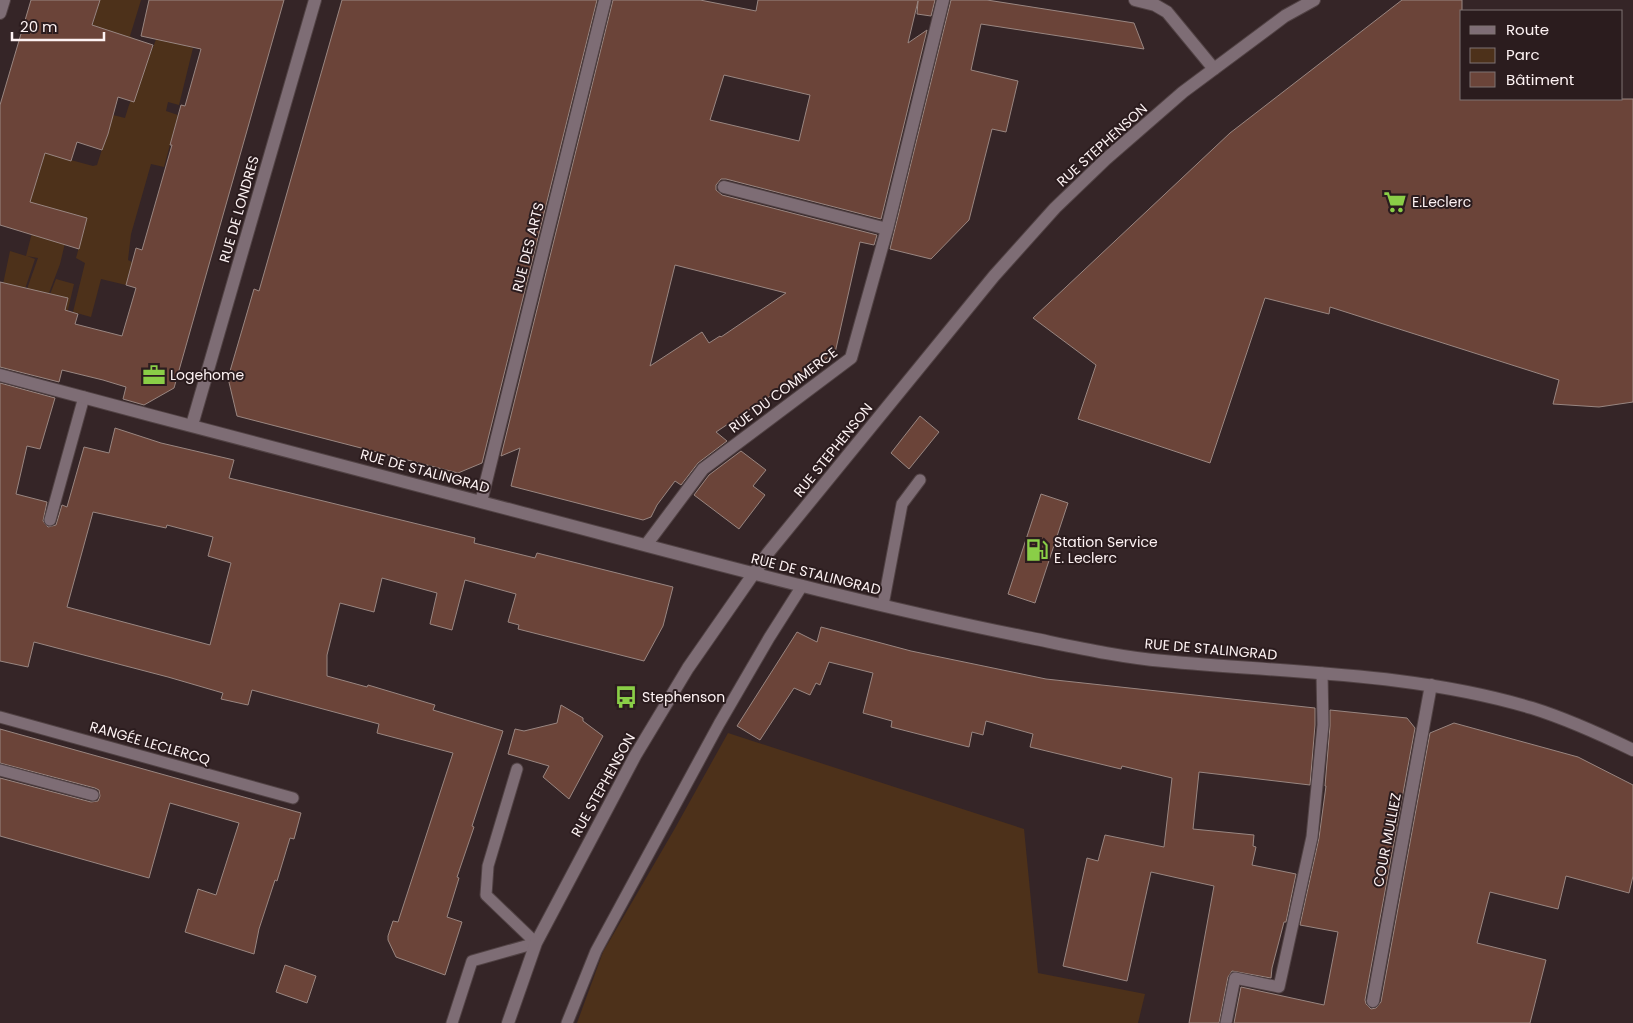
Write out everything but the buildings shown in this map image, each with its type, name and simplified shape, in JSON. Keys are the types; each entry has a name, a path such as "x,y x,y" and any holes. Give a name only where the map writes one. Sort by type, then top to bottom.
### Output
{"street":[{"path":"0,13 4,0"},
{"name":"RUE DE LONDRES","path":"192,425 315,0"},
{"name":"RUE DES ARTS","path":"481,502 605,0"},
{"name":"RUE DU COMMERCE","path":"646,545 702,469 851,358 887,230 943,0"},
{"path":"1135,0 1155,5 1167,12 1214,69"},
{"name":"RUE STEPHENSON","path":"508,1023 536,943 635,756 672,693 768,553 1028,238 1080,183 1183,92 1285,16 1314,0"},
{"path":"724,187 887,230"},
{"name":"RUE DE STALINGRAD","path":"0,375 753,574 883,605 1017,635 1160,661 1322,673 1431,685 1480,695 1557,716 1633,750"},
{"name":"COUR MULLIEZ","path":"1372,1001 1431,685"}],"lane":[{"path":"50,520 84,397"},
{"path":"883,605 902,504 920,480"},
{"path":"567,1023 600,942 719,724 802,586"},
{"path":"1226,1023 1235,978 1279,987 1312,837 1323,725 1322,673"},
{"name":"RANGÉE LECLERCQ","path":"0,717 293,798"},
{"path":"0,770 93,796"},
{"path":"517,770 488,866 486,895 536,943"},
{"path":"452,1023 472,961 536,943"}],"green space":[{"path":"100,0 141,0 130,36 135,39 81,65"},
{"path":"157,37 193,48 179,105 168,102 166,111 178,115 164,167 151,164 131,234 128,260 132,262 126,285 101,279 91,317 73,312 85,263 76,258 87,218 72,214 60,264 49,293 41,292 22,303 38,258 27,256 35,259 22,298 2,289 10,251 26,256 34,225 15,199 22,173 38,178 45,153 93,166 97,165 113,115 125,118"},
{"path":"56,279 74,284 67,314 44,310"},
{"path":"728,733 1024,829 1038,973 1145,994 1138,1023 577,1023 603,952"}],"place":[{"name":"E.Leclerc","path":"1395,202"},
{"name":"Logehome","path":"154,375"},
{"name":"Station Service E. Leclerc","path":"1037,550"},
{"name":"Stephenson","path":"626,697"}]}
